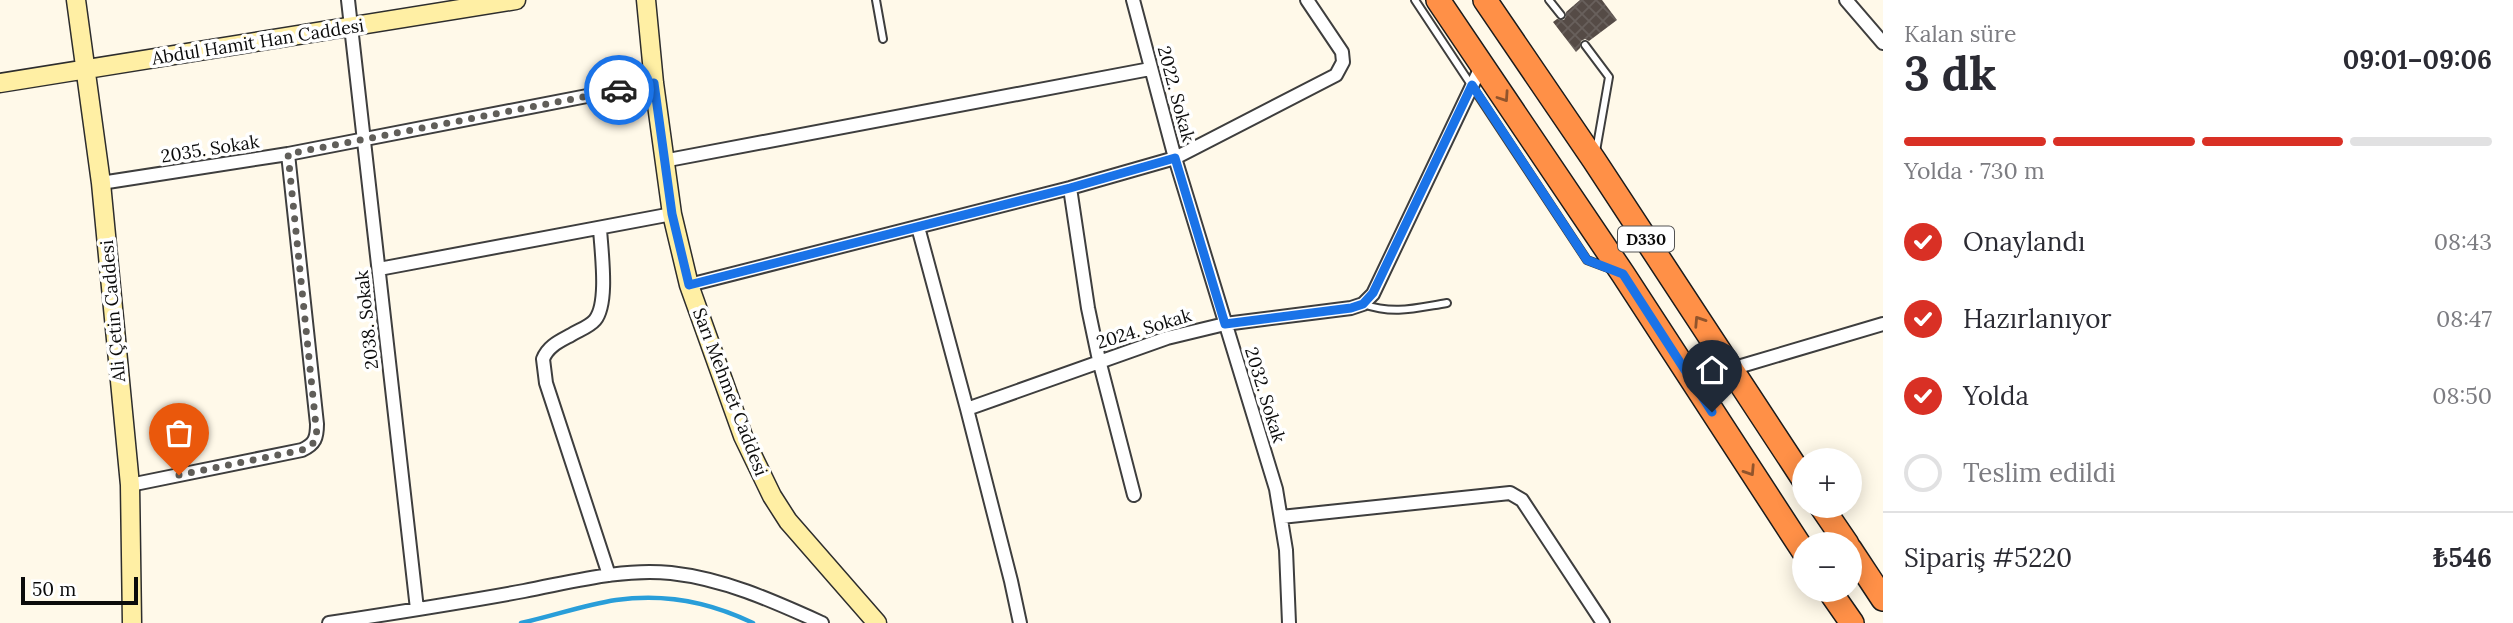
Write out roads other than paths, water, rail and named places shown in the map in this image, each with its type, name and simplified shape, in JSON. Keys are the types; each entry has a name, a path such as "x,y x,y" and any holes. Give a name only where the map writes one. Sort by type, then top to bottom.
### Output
{"highway":[{"name":"D330","path":"1438,0 1477,75 1623,274 1792,534"},
{"name":"D330","path":"1485,0 1594,160 1792,462"},
{"path":"1862,567 1883,599"},
{"path":"1837,602 1852,623"}],"street":[{"name":"Ali Çetin Caddesi","path":"76,0 101,183 130,485 132,623"},
{"name":"2038. Sokak","path":"348,0 416,609"},
{"name":"Abdul Hamit Han Caddesi","path":"0,83 516,0"},
{"name":"Sarı Mehmet Caddesi","path":"646,0 663,161 672,214 689,285 743,436 772,496 804,542 877,623"},
{"name":"2022. Sokak","path":"689,285 1070,188 1175,158 1133,0"},
{"path":"1175,158 1328,82 1336,75 1343,62 1342,52 1307,0"},
{"path":"1846,0 1883,43"},
{"path":"663,161 1150,69"},
{"path":"1363,304 1373,293 1477,75"},
{"name":"2035. Sokak","path":"101,183 288,154 654,83"},
{"path":"130,485 302,450 312,445 317,436 288,154"},
{"name":"2032. Sokak","path":"1175,158 1276,489 1286,550 1289,623"},
{"path":"1070,188 1088,308 1134,495"},
{"path":"379,269 672,214"},
{"path":"918,227 1012,581 1020,623"},
{"path":"600,228 600,311 585,327 552,346 543,359 547,383 609,575"},
{"name":"2024. Sokak","path":"967,409 1167,338 1225,324 1330,312 1363,304"},
{"path":"1731,369 1883,324"},
{"path":"1281,517 1510,493 1522,500 1603,623"},
{"path":"329,623 609,575 653,572 743,588 822,623"}],"lane":[{"path":"876,0 884,38"},
{"path":"1415,0 1477,75"},
{"path":"1549,0 1561,15"},
{"path":"1585,45 1609,77 1594,160"},
{"path":"1363,304 1384,311 1397,311 1447,303"}],"waterway":[{"path":"521,623 604,602 634,598 686,601 753,623"}]}
